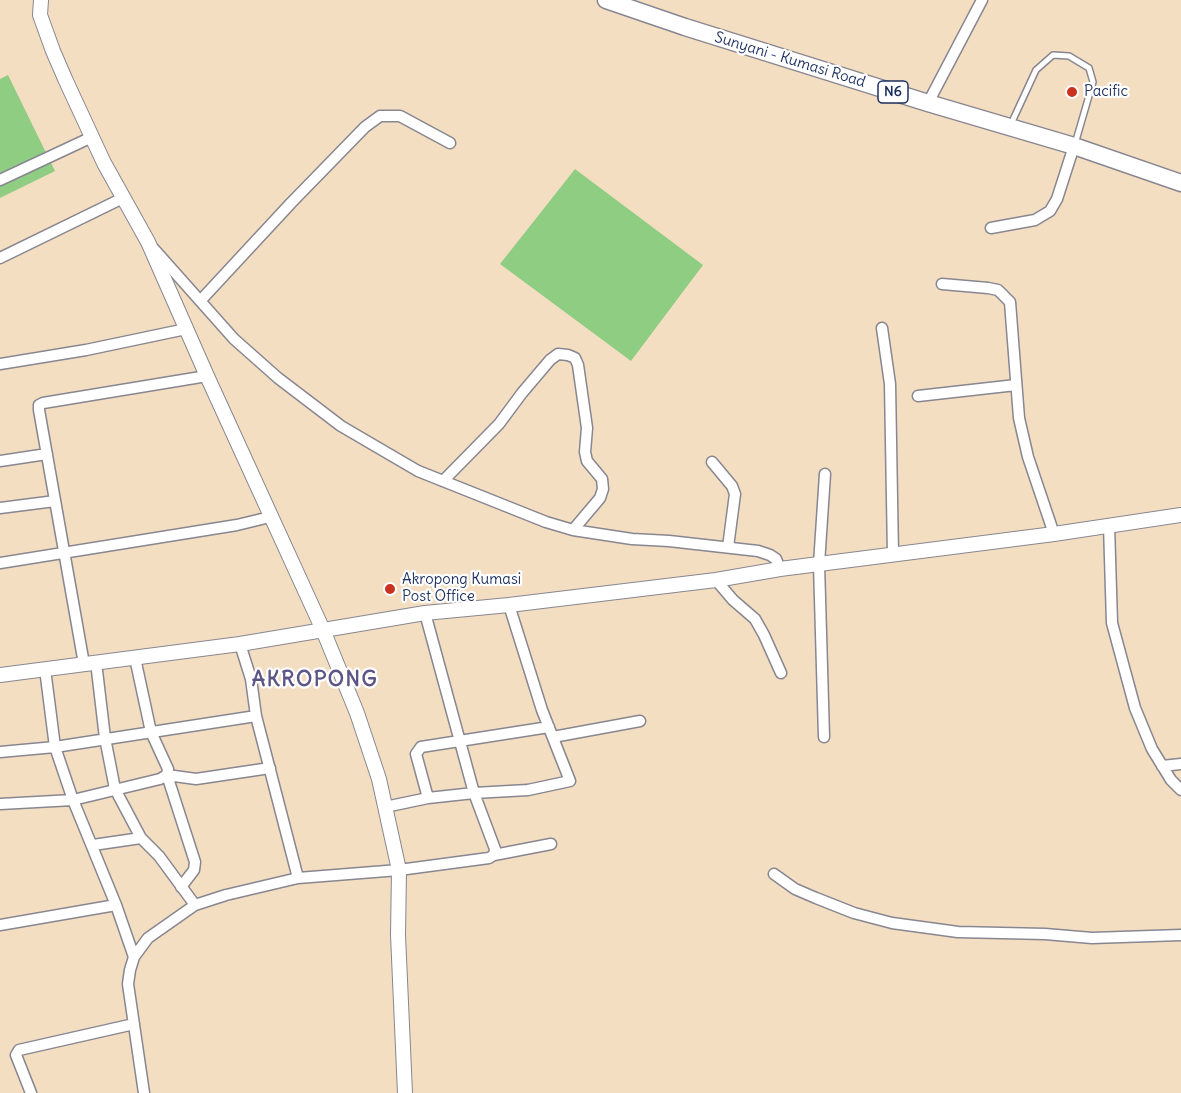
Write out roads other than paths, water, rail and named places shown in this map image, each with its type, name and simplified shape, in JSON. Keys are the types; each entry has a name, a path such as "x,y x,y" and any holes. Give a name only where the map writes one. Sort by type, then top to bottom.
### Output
{"main road":[{"name":"Sunyani - Kumasi Road","path":"606,0 928,103 1074,146 1181,183"}],"street":[{"path":"32,0 92,137 148,242 270,517 323,630 357,713 379,779 399,870 405,1093"},
{"path":"40,15 41,0"},
{"path":"928,103 982,0"},
{"path":"201,300 365,127 381,116 400,116 450,143"},
{"path":"0,180 92,137"},
{"path":"991,228 1035,220 1050,211 1058,199 1074,146"},
{"path":"0,258 123,198"},
{"path":"148,242 234,339 278,378 341,426 418,471 546,522 573,530 728,547 770,555 776,560 780,569"},
{"path":"942,284 998,290 1008,298 1012,311 1012,348 1019,418 1028,457 1054,534"},
{"path":"882,328 890,384 894,555"},
{"path":"0,364 86,350 186,329"},
{"path":"443,481 487,437 550,360 558,354 568,355 575,358 578,365 587,428 585,452 587,461 602,479 603,489 600,498 573,530"},
{"path":"195,905 159,856 141,837 115,789 65,554 39,405 207,376"},
{"path":"918,396 1016,386"},
{"path":"0,461 47,454"},
{"path":"712,462 732,486 735,494 728,547"},
{"path":"824,737 819,564 825,474"},
{"path":"0,508 55,501"},
{"path":"0,675 240,644 425,613 716,580 780,569 1054,534 1181,515"},
{"path":"0,563 237,525 270,517"},
{"path":"1109,525 1109,585 1112,622 1142,728 1162,766 1181,790"},
{"path":"716,580 733,600 755,619 781,672"},
{"path":"385,807 428,798 528,790 568,782 570,778 542,710 509,605"},
{"path":"425,613 474,793 495,849 494,855"},
{"path":"240,644 251,679 256,716 298,878"},
{"path":"135,658 151,732 168,769 166,775 195,862 194,870 181,887"},
{"path":"45,669 55,747 72,800 93,845 134,957"},
{"path":"0,752 55,747 256,716"},
{"path":"428,798 416,754 421,747 640,721"},
{"path":"1162,766 1181,764"},
{"path":"0,804 72,800 160,779 166,775 196,779 270,768"},
{"path":"93,845 141,837"},
{"path":"144,1093 128,984 134,957 148,938 195,905 226,895 298,878 399,870 489,858 494,855 551,844"},
{"path":"774,874 795,889 816,898 854,913 892,923 958,932 1100,938 1181,935"},
{"path":"0,925 116,904"},
{"path":"31,1093 16,1054 19,1050 134,1024"}],"lane":[{"path":"1010,126 1036,70 1053,55 1069,56 1089,68 1093,82 1074,146"}],"place":[{"name":"Pacific","path":"1072,92"},
{"name":"Akropong Kumasi Post Office","path":"390,589"}],"district":[{"name":"AKROPONG","path":"315,680"}]}
